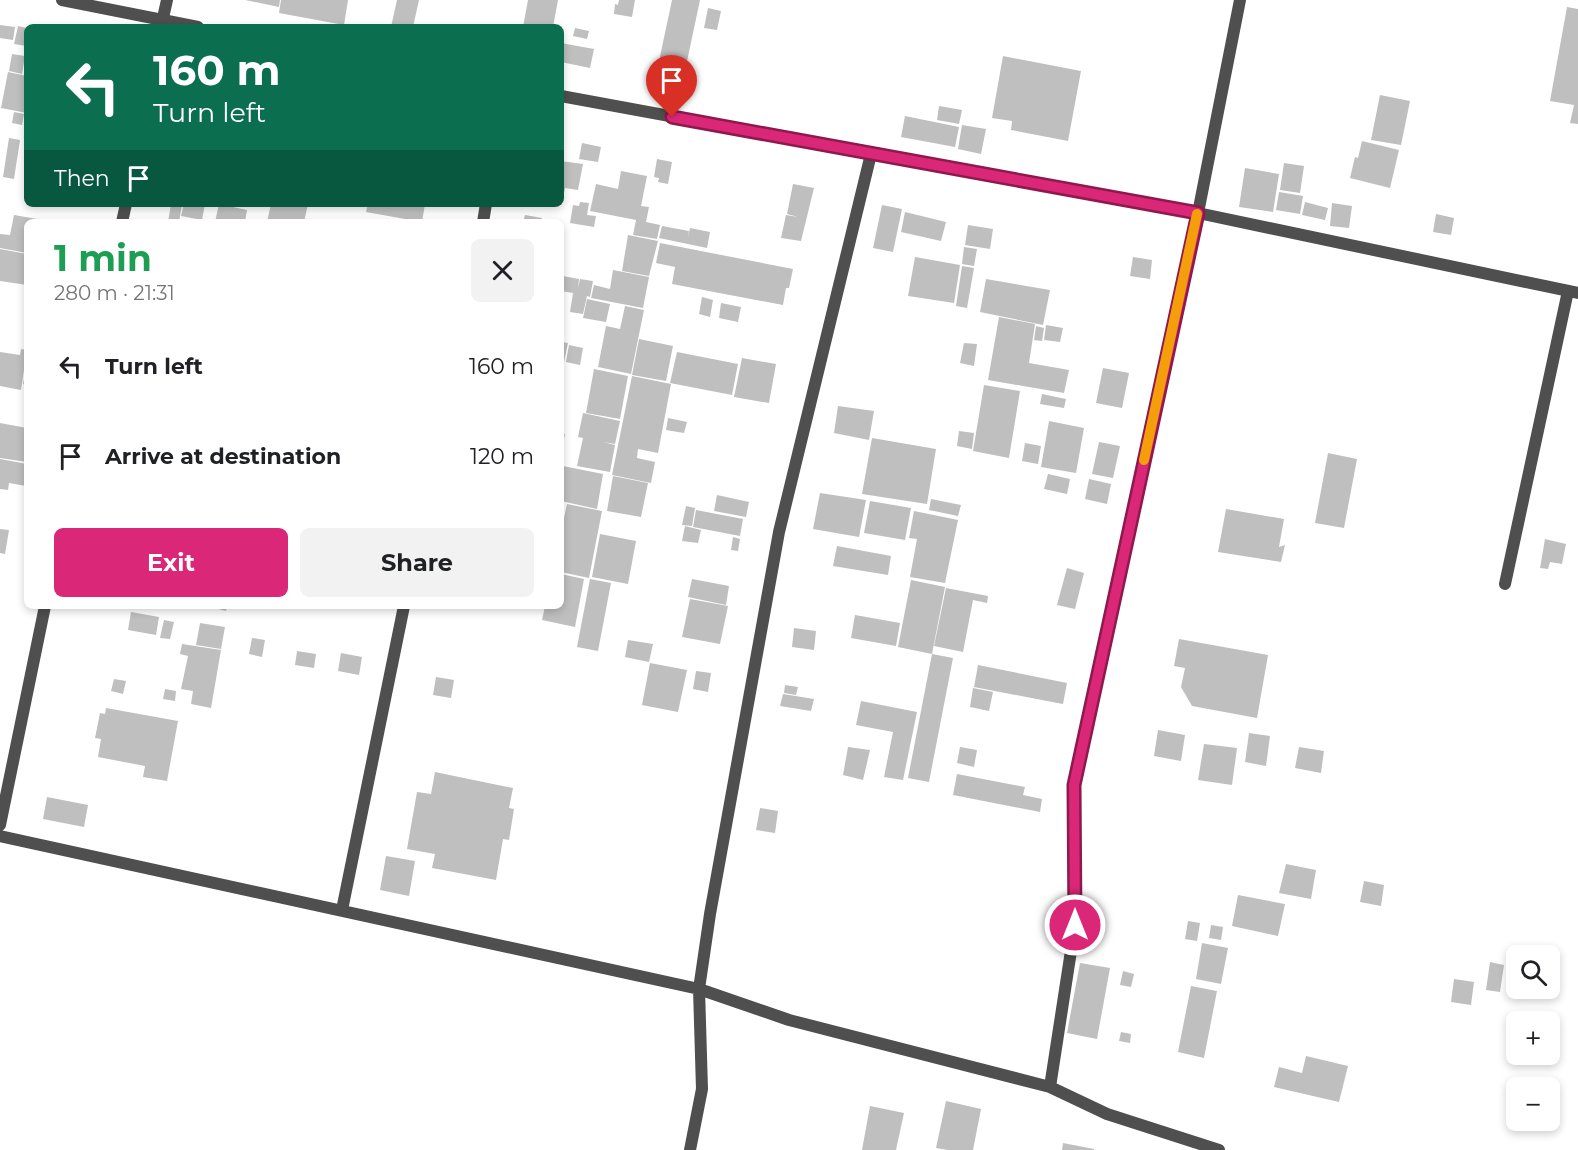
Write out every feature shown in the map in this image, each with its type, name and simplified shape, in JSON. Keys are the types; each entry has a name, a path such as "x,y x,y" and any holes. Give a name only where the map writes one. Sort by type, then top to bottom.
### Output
{"street":[{"path":"62,0 162,24 167,0"},
{"path":"1050,1087 1075,925 1074,785 1198,213 1240,0"},
{"path":"564,97 1198,213 1573,292 1505,584"},
{"path":"690,1150 702,1089 699,989 710,914 779,532 871,154"},
{"path":"0,825 44,609"},
{"path":"342,910 403,609"},
{"path":"0,836 699,989 789,1020 1050,1087 1107,1114 1220,1150"}],"building":[{"path":"245,0 280,0 279,7"},
{"path":"281,0 348,0 344,24 279,13"},
{"path":"397,0 419,0 414,24 392,24"},
{"path":"528,0 558,0 554,24 524,24"},
{"path":"619,0 635,0 632,17 614,14 615,4 618,5"},
{"path":"672,0 700,0 682,85 655,80"},
{"path":"1567,7 1578,9 1578,124 1570,123 1574,105 1550,101"},
{"path":"708,8 721,11 717,30 704,28"},
{"path":"0,25 15,27 13,40 0,38"},
{"path":"18,26 24,27 24,46 14,44"},
{"path":"575,28 589,31 587,39 573,36"},
{"path":"564,44 594,49 590,68 564,63"},
{"path":"12,54 24,56 22,74 9,71"},
{"path":"1003,56 1081,71 1068,141 1011,130 1012,121 992,118"},
{"path":"8,72 24,75 24,112 1,108"},
{"path":"1380,95 1410,101 1401,145 1371,140"},
{"path":"939,106 962,110 959,124 937,120"},
{"path":"14,112 24,114 22,125 12,123"},
{"path":"905,116 959,127 955,147 901,137"},
{"path":"962,125 986,129 981,154 958,149"},
{"path":"9,138 20,140 14,179 3,177"},
{"path":"1362,141 1399,150 1390,188 1350,178"},
{"path":"582,143 601,147 598,162 579,159"},
{"path":"657,159 672,162 668,184 658,182 659,178 654,177"},
{"path":"564,161 583,164 578,190 565,188 564,193"},
{"path":"1284,163 1304,166 1300,193 1280,190"},
{"path":"1245,168 1279,174 1273,212 1239,207"},
{"path":"621,171 647,176 641,206 649,207 646,222 660,225 657,239 633,235 636,220 590,211 596,184 618,189"},
{"path":"793,184 814,188 801,241 781,238 786,215 798,217 787,214"},
{"path":"1279,192 1303,196 1300,214 1276,210"},
{"path":"580,202 589,203 587,215 596,216 594,227 570,223 573,205 579,206"},
{"path":"1305,202 1328,208 1325,220 1302,215"},
{"path":"1332,203 1352,206 1349,228 1330,226"},
{"path":"882,205 902,209 893,252 873,248"},
{"path":"170,207 182,207 180,219 168,219"},
{"path":"183,207 204,207 202,219 181,216"},
{"path":"218,207 247,210 246,219 216,219"},
{"path":"270,207 307,207 305,219 268,219"},
{"path":"367,207 424,207 422,219 405,219 366,212"},
{"path":"905,212 946,222 941,241 901,232"},
{"path":"1436,214 1454,218 1451,235 1433,232"},
{"path":"14,215 37,219 24,219 24,252 0,248 0,234 10,235"},
{"path":"525,215 542,218 542,219 524,219"},
{"path":"968,225 993,229 990,249 965,245"},
{"path":"662,226 689,231 688,238 690,228 710,232 707,248 659,238"},
{"path":"628,235 658,241 649,276 622,271"},
{"path":"660,243 793,269 783,305 672,284 675,267 656,263"},
{"path":"964,247 977,249 974,266 962,264"},
{"path":"0,249 24,253 24,285 0,281"},
{"path":"915,257 960,265 954,303 908,296"},
{"path":"1133,257 1152,260 1150,279 1130,276"},
{"path":"962,266 974,268 967,308 956,306"},
{"path":"613,270 649,277 643,308 591,298 594,285 610,289"},
{"path":"564,276 579,279 578,288 580,279 593,281 583,314 570,312 573,293 564,292"},
{"path":"986,279 1050,290 1043,325 980,312"},
{"path":"702,297 713,300 710,317 699,314"},
{"path":"587,299 610,304 606,322 583,318"},
{"path":"721,303 741,307 738,322 719,318"},
{"path":"625,306 644,310 631,374 598,367 606,326 620,329"},
{"path":"999,317 1035,324 1029,363 1069,370 1064,393 988,380"},
{"path":"1046,325 1063,328 1060,342 1044,340"},
{"path":"1036,326 1044,328 1042,341 1034,340"},
{"path":"639,339 673,346 666,381 632,375"},
{"path":"564,342 568,343 564,362"},
{"path":"964,343 977,344 974,366 960,363"},
{"path":"569,345 583,348 580,365 566,362"},
{"path":"21,349 24,350 21,390 0,386 0,352 20,355"},
{"path":"677,352 738,364 732,395 670,383"},
{"path":"742,358 776,364 769,403 734,397"},
{"path":"1103,368 1129,373 1122,408 1096,403"},
{"path":"594,369 628,376 620,419 586,413"},
{"path":"632,376 671,384 658,453 638,449 637,458 655,462 651,483 612,475"},
{"path":"984,385 1020,391 1009,458 973,451"},
{"path":"1042,394 1066,399 1064,408 1040,404"},
{"path":"838,406 874,411 869,440 834,433"},
{"path":"583,413 620,421 615,444 603,442 615,445 610,472 577,466 583,438 578,437"},
{"path":"668,418 687,422 684,433 666,430"},
{"path":"1049,421 1084,428 1076,473 1041,467"},
{"path":"0,423 24,427 24,462 0,458"},
{"path":"959,431 974,433 972,449 957,446"},
{"path":"872,438 936,449 927,504 862,494"},
{"path":"1099,442 1120,446 1113,478 1092,474"},
{"path":"1025,443 1041,446 1038,464 1022,461"},
{"path":"1328,453 1357,459 1344,528 1315,523"},
{"path":"0,459 24,463 24,486 9,483 8,490 0,489"},
{"path":"564,466 603,474 597,509 564,502"},
{"path":"1048,474 1070,479 1067,494 1044,489"},
{"path":"613,476 648,483 641,517 607,511"},
{"path":"1089,479 1111,484 1107,504 1085,499"},
{"path":"820,493 866,500 859,537 813,529"},
{"path":"717,495 749,502 746,517 714,511"},
{"path":"931,499 961,505 958,516 929,510"},
{"path":"870,501 911,508 905,540 864,533"},
{"path":"567,504 602,511 589,578 564,573 564,518"},
{"path":"686,506 695,508 692,526 682,525"},
{"path":"1226,509 1284,519 1279,547 1285,545 1281,562 1218,552"},
{"path":"696,510 743,519 740,536 693,527"},
{"path":"914,511 958,520 945,583 910,577 917,539 909,538"},
{"path":"685,526 701,530 698,543 682,541"},
{"path":"0,529 9,530 5,554 0,553"},
{"path":"600,534 636,541 628,584 592,577"},
{"path":"733,537 740,539 738,551 731,550"},
{"path":"1545,539 1566,544 1562,564 1550,562 1548,569 1540,568"},
{"path":"837,546 891,556 888,575 833,566"},
{"path":"1067,568 1084,573 1075,609 1057,605"},
{"path":"564,575 584,579 575,627 542,620 544,609 564,609"},
{"path":"590,579 611,583 598,651 577,647"},
{"path":"692,579 729,586 726,605 688,597"},
{"path":"911,580 945,587 932,654 898,647"},
{"path":"946,588 988,596 987,603 973,600 963,652 934,646"},
{"path":"690,599 728,606 720,644 682,637"},
{"path":"131,612 159,617 156,635 128,630"},
{"path":"855,615 900,623 896,646 851,638"},
{"path":"164,620 174,622 170,639 160,638"},
{"path":"200,623 225,627 221,649 196,645"},
{"path":"794,628 816,631 814,650 792,647"},
{"path":"252,638 265,640 262,657 249,654"},
{"path":"1179,639 1268,655 1257,718 1192,706 1181,687 1185,668 1174,666"},
{"path":"628,640 653,644 649,662 625,657"},
{"path":"182,644 221,650 211,708 191,704 193,691 181,689 188,656 180,654"},
{"path":"297,651 316,654 314,668 295,665"},
{"path":"341,653 362,657 359,675 338,671"},
{"path":"932,654 953,658 929,782 908,778"},
{"path":"650,663 687,670 678,712 642,705"},
{"path":"978,665 1067,683 1063,704 974,687"},
{"path":"696,671 711,673 708,692 693,689"},
{"path":"436,677 454,680 451,698 433,695"},
{"path":"114,679 126,681 123,694 111,691"},
{"path":"785,685 798,687 796,695 784,693"},
{"path":"973,688 993,692 989,711 970,707"},
{"path":"165,689 176,691 175,701 163,699"},
{"path":"783,694 814,699 811,711 780,706"},
{"path":"861,701 917,712 903,780 884,777 893,732 856,725"},
{"path":"106,708 178,721 167,781 143,777 145,766 98,757 101,739 95,738 100,713 105,714"},
{"path":"1158,730 1185,735 1181,761 1154,756"},
{"path":"1249,733 1270,736 1266,766 1245,762"},
{"path":"1204,744 1237,748 1232,785 1198,780"},
{"path":"848,747 870,750 863,780 843,775"},
{"path":"960,747 977,750 974,767 957,763"},
{"path":"1299,747 1324,751 1321,773 1295,768"},
{"path":"435,772 513,788 509,808 514,809 509,840 503,839 496,880 432,868 435,854 407,849 417,792 431,794"},
{"path":"957,774 1025,787 1023,795 1042,799 1040,812 953,795"},
{"path":"47,797 88,805 84,827 43,819"},
{"path":"760,808 778,811 775,833 756,830"},
{"path":"386,856 415,861 409,896 380,890"},
{"path":"1286,864 1316,870 1311,899 1279,893"},
{"path":"1364,881 1384,885 1381,906 1360,902"},
{"path":"1238,895 1285,904 1278,936 1232,926"},
{"path":"1188,921 1200,923 1197,941 1185,939"},
{"path":"1211,925 1223,927 1221,940 1209,938"},
{"path":"1202,943 1228,948 1221,984 1196,979"},
{"path":"1490,962 1504,965 1500,992 1486,990"},
{"path":"1080,963 1110,968 1097,1039 1067,1033"},
{"path":"1123,971 1134,974 1131,987 1120,985"},
{"path":"1454,979 1474,982 1471,1005 1451,1002"},
{"path":"1191,986 1217,991 1204,1058 1178,1052"},
{"path":"1121,1032 1131,1034 1130,1043 1119,1041"},
{"path":"1306,1056 1348,1066 1339,1102 1274,1087 1279,1067 1302,1073"},
{"path":"946,1101 981,1109 973,1150 936,1148"},
{"path":"870,1106 904,1113 896,1150 862,1150"},
{"path":"1063,1143 1094,1149 1094,1150 1062,1150"}],"slow traffic":[{"path":"1144,460 1197,214"}],"route":[{"path":"672,117 1198,213 1074,785 1075,925"}]}
